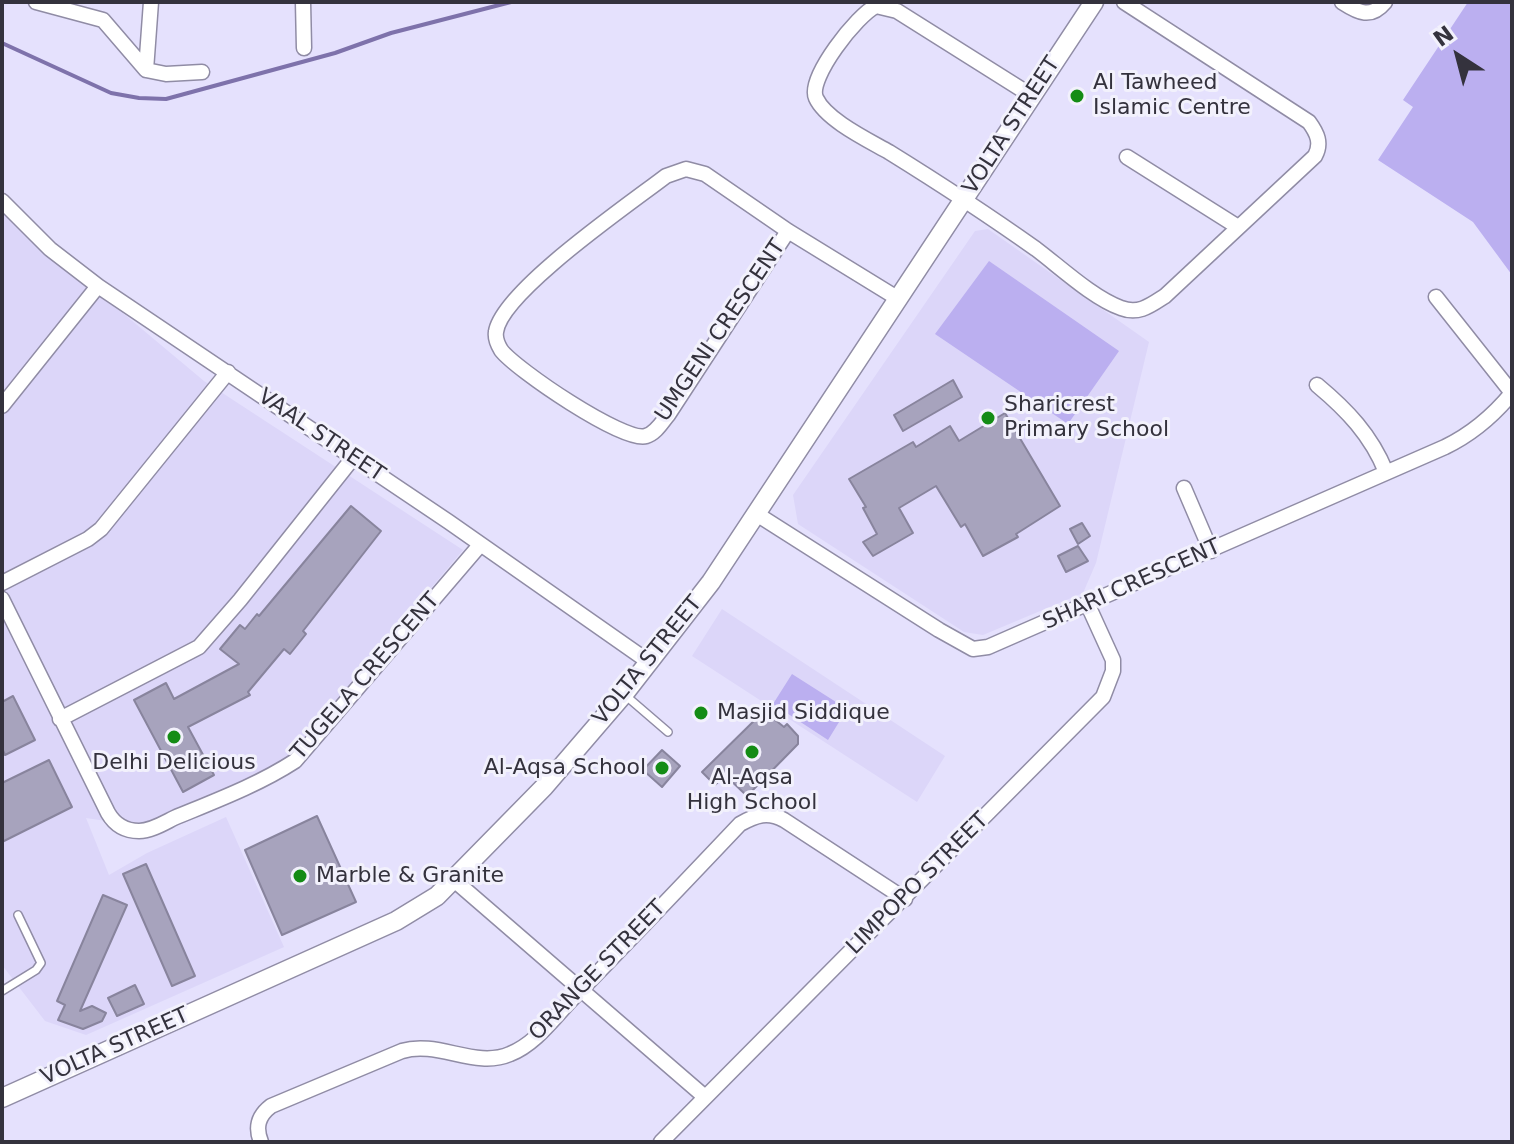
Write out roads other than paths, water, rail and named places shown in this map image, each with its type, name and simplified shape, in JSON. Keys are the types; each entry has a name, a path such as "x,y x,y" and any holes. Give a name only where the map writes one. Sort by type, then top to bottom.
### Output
{"street":[{"path":"146,70 151,2"},
{"path":"303,2 304,48"},
{"name":"VOLTA STREET","path":"2,1098 396,921 427,903 454,880 544,787 624,694 711,582 1094,2"},
{"path":"1032,96 886,7 873,7 863,14 839,44 814,88 817,100 848,127 963,200 1098,294 1121,308 1135,310 1149,307 1165,296 1315,156 1319,149 1316,131 1309,122 1124,2"},
{"path":"1342,2 1357,12 1369,13 1375,12 1385,2"},
{"path":"43,3 92,9 146,70 166,74 202,72"},
{"path":"1127,157 1238,227"},
{"name":"UMGENI CRESCENT","path":"788,231 668,415 647,436 627,435 585,413 520,367 501,350 496,338 496,328 503,314 538,277 673,173 692,169 705,174 788,231 897,298"},
{"name":"VAAL STREET","path":"2,201 50,249 98,286 649,662"},
{"path":"2,406 98,286"},
{"path":"1436,297 1512,393"},
{"path":"2,583 88,539 101,529 228,372"},
{"path":"1317,385 1354,418 1379,453 1386,472"},
{"name":"SHARI CRESCENT","path":"755,513 973,649 988,647 1465,437 1496,412 1512,393"},
{"path":"60,719 199,647 353,458"},
{"path":"1184,488 1211,551"},
{"name":"TUGELA CRESCENT","path":"2,599 112,821 128,829 146,830 295,761 480,545"},
{"name":"LIMPOPO STREET","path":"661,1142 1103,697 1113,671 1113,660 1087,603"},
{"name":"ORANGE STREET","path":"261,1142 258,1123 271,1106 415,1047 496,1058 528,1044 740,824 759,815 775,815 784,820 905,899"},
{"path":"454,880 705,1097"}],"lane":[{"path":"624,694 668,732"},
{"path":"2,991 36,970 41,963 18,915"}],"waterway":[{"path":"2,43 111,93 166,99 335,53 391,33 511,2"}],"place":[{"name":"Al Tawheed Islamic Centre","path":"1077,96"},
{"name":"Sharicrest Primary School","path":"988,418"},
{"name":"Masjid Siddique","path":"701,713"},
{"name":"Delhi Delicious","path":"174,737"},
{"name":"Al-Aqsa High School","path":"752,752"},
{"name":"Al-Aqsa School","path":"662,768"},
{"name":"Marble & Granite","path":"300,876"}]}
